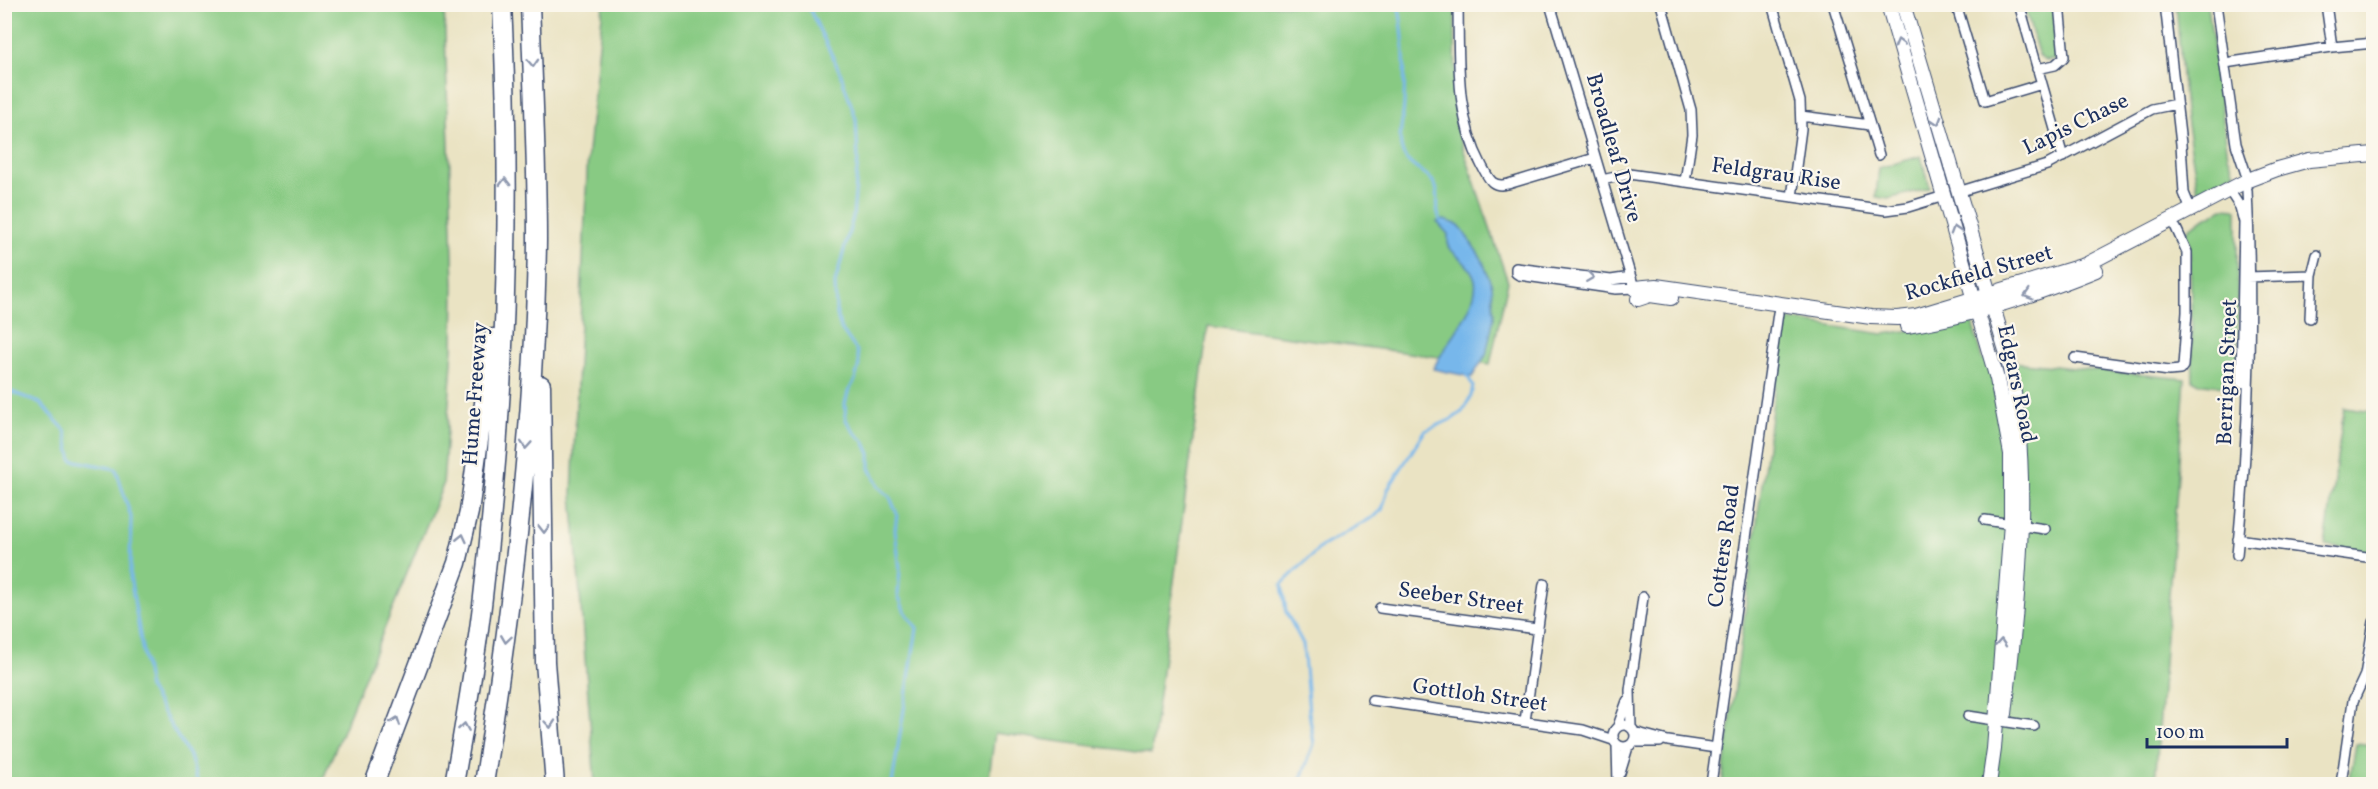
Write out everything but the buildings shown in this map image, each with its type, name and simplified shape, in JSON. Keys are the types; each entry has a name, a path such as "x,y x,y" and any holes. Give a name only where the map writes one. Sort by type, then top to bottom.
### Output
{"highway":[{"name":"Hume Freeway","path":"454,784 475,660 491,527 505,326 505,72 502,4"},
{"path":"530,4 543,475 544,662 555,784"},
{"path":"483,784 507,634 522,496 531,385 537,240"},
{"path":"376,782 404,699 457,563 482,430 506,241"}],"main road":[{"name":"Edgars Road","path":"1888,4 1997,379 2009,443 2016,524"},
{"name":"Edgars Road","path":"1903,4 2007,354 2015,390 2022,470 2000,720 1998,784"},
{"name":"Rockfield Street","path":"1635,291 1656,286 1779,308 1871,317 1916,316 2048,289 2101,268 2174,224 2248,185 2309,160 2373,154"},
{"name":"Rockfield Street","path":"2248,185 2317,167 2373,162"},
{"path":"1944,196 1958,192"},
{"name":"Edgars Road","path":"1989,784 2000,720"}],"street":[{"path":"1458,4 1463,120 1473,148 1492,183 1498,186 1508,184 1595,158"},
{"name":"Broadleaf Drive","path":"1550,4 1635,291"},
{"path":"1661,4 1691,110 1692,135 1685,182"},
{"path":"1772,4 1798,92 1801,116 1800,142 1792,197"},
{"path":"1833,4 1879,155"},
{"path":"1956,4 1985,101 2042,84"},
{"path":"2019,4 2063,157"},
{"path":"2037,69 2055,64 2064,57 2059,4"},
{"path":"2165,4 2184,193 2193,214"},
{"name":"Berrigan Street","path":"2216,4 2236,144 2248,185 2245,383 2237,555"},
{"path":"2326,4 2332,47"},
{"path":"2225,63 2373,43"},
{"name":"Lapis Chase","path":"1958,192 2047,165 2152,109 2176,104"},
{"path":"1801,116 1870,125"},
{"name":"Feldgrau Rise","path":"1602,180 1629,174 1886,210 1908,207 1944,196"},
{"name":"Berrigan Street","path":"2231,194 2243,214 2246,277"},
{"path":"2075,358 2169,371 2180,370 2183,366 2187,312 2187,252 2174,224"},
{"path":"2310,318 2312,275 2317,255"},
{"path":"2246,277 2312,275"},
{"name":"Rockfield Street","path":"1561,277 1635,291"},
{"name":"Cotters Road","path":"1711,784 1779,308"},
{"path":"1985,520 2045,529"},
{"path":"2238,539 2373,558"},
{"path":"1525,721 1544,584"},
{"path":"1618,783 1616,735 1630,690 1643,597"},
{"name":"Seeber Street","path":"1380,608 1537,629"},
{"path":"2341,784 2353,701 2365,675 2373,622"},
{"path":"1618,783 1631,744 1633,730 1630,690"},
{"name":"Gottloh Street","path":"1371,700 1616,735"},
{"path":"1968,716 2034,726"},
{"path":"1616,735 1625,725 1633,730 1668,741 1716,748"},
{"path":"1616,735 1631,744 1668,741"}],"green space":[{"path":"5,4 444,5 454,285 453,348 443,485 321,784 5,784"},
{"path":"603,5 1455,5 1456,127 1508,282 1490,364 1208,326 1151,754 995,733 988,784 595,784 572,494 588,152"},
{"path":"2024,5 2055,5 2061,54 2055,60 2045,61 2039,56"},
{"path":"2176,5 2208,5 2228,156 2235,172 2198,192 2185,112"},
{"path":"1921,156 1930,188 1888,199 1876,197 1879,168"},
{"path":"2223,208 2237,209 2238,387 2193,381 2190,255 2189,242 2185,235 2190,227"},
{"path":"1784,319 1883,334 1972,322 1982,359 2185,379 2155,784 1722,784"},
{"path":"2344,408 2373,412 2373,552 2325,545"},
{"path":"2356,744 2373,746 2373,784 2349,784"}],"water":[{"path":"1444,220 1459,225 1482,259 1492,286 1494,316 1486,355 1472,377 1433,369 1467,313 1475,290 1475,280 1471,271 1448,247 1448,234 1437,222"}],"waterway":[{"path":"807,4 840,72 856,119 858,159 853,217 835,283 836,310 840,327 857,351 859,364 845,404 846,420 864,441 870,454 870,468 879,487 890,497 897,514 895,530 900,569 898,595 904,610 917,628 892,784"},
{"path":"1398,4 1404,66 1402,151 1408,161 1429,177 1435,185 1438,195 1437,210 1443,224"},
{"path":"1299,784 1314,744 1303,644 1286,612 1282,584 1322,546 1382,510 1388,489 1425,431 1462,412 1471,396 1473,386 1466,373"},
{"path":"4,389 40,403 65,430 72,460 116,469 131,517 130,576 149,689 191,759 198,784"}]}
